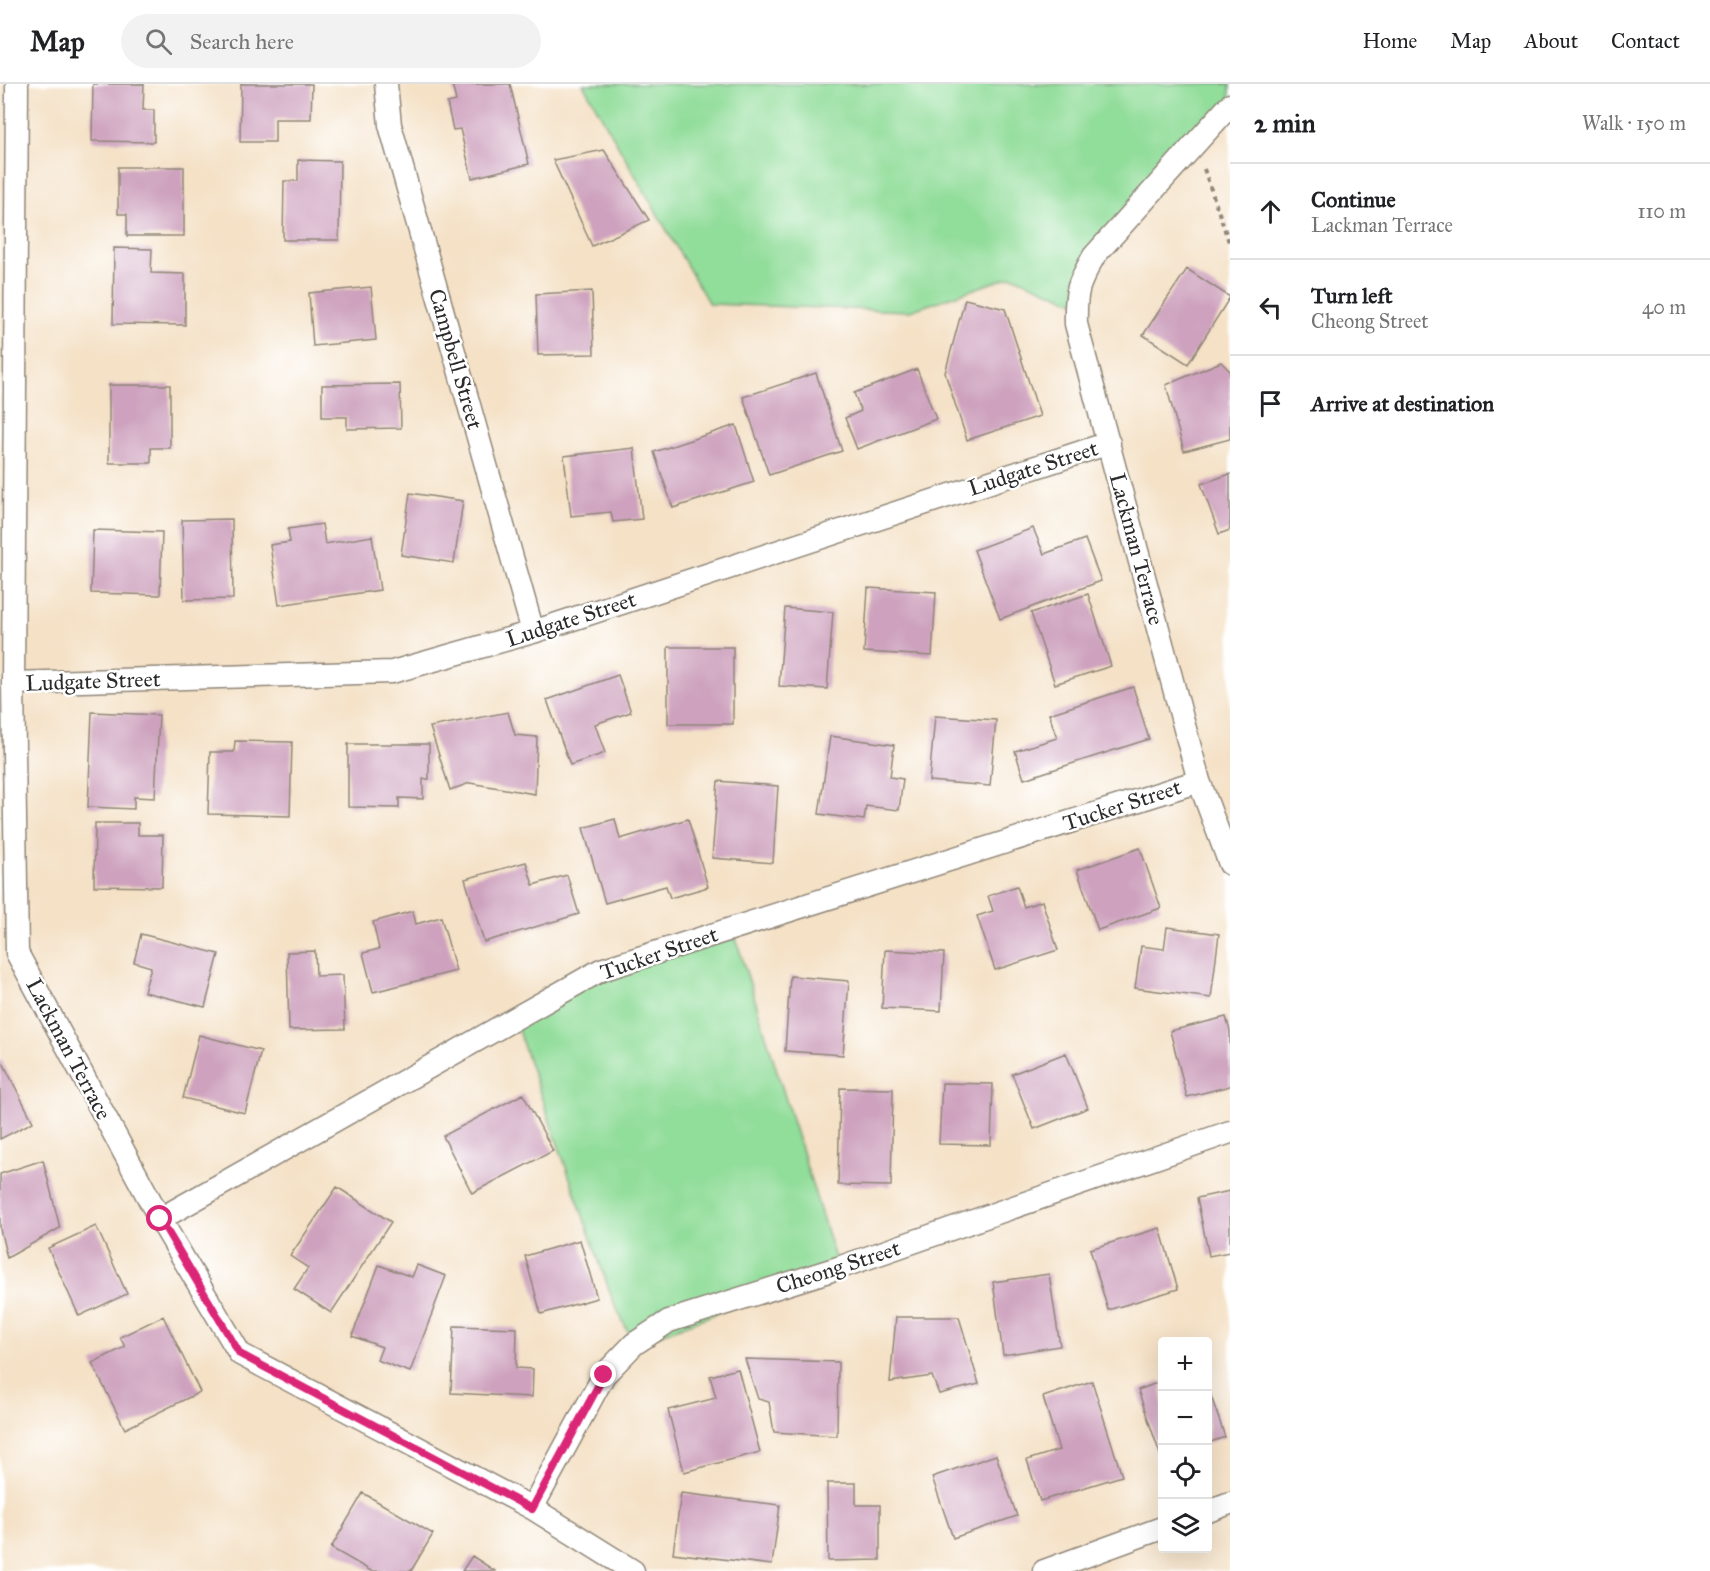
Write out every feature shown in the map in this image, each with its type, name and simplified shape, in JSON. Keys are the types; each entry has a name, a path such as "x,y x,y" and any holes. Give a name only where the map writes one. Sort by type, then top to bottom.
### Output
{"street":[{"name":"Lackman Terrace","path":"17,84 13,683 17,953 160,1219 240,1354 532,1509 633,1571"},
{"name":"Campbell Street","path":"386,84 390,125 533,632"},
{"name":"Lackman Terrace","path":"1230,105 1094,256 1079,282 1076,302 1076,324 1199,781 1230,864"},
{"name":"Ludgate Street","path":"13,683 392,672 533,632 1109,443"},
{"name":"Tucker Street","path":"160,1219 601,970 1199,781"},
{"name":"Cheong Street","path":"532,1509 604,1375 633,1344 669,1321 838,1268 1230,1132"},
{"path":"1212,1510 1230,1503"},
{"path":"1044,1571 1158,1529"}],"path":[{"path":"1196,143 1230,245"}],"green space":[{"path":"583,84 1230,84 1230,105 1094,256 1075,302 1012,276 910,311 709,304"},
{"path":"733,929 838,1268 634,1344 613,1301 514,1019 601,970"}],"building":[{"path":"93,84 144,84 143,110 154,110 154,142 92,141"},
{"path":"241,84 312,84 311,119 275,119 275,142 240,142"},
{"path":"452,84 510,84 529,164 472,178 460,129 453,130 447,103 456,101"},
{"path":"604,150 649,220 592,246 553,160"},
{"path":"298,160 340,161 339,240 283,240 284,181 298,181"},
{"path":"118,167 184,167 184,236 127,236 127,214 118,214"},
{"path":"114,248 152,249 151,273 185,274 185,325 113,324"},
{"path":"1187,269 1230,297 1188,364 1143,335"},
{"path":"371,287 376,340 313,346 309,293"},
{"path":"592,291 594,354 538,355 536,294"},
{"path":"965,299 1005,309 1040,416 967,440 945,373"},
{"path":"1221,362 1230,371 1230,439 1184,451 1166,385"},
{"path":"917,369 936,419 857,449 845,418 861,411 854,393"},
{"path":"816,373 842,451 769,475 743,397"},
{"path":"400,384 401,428 347,429 347,417 322,417 322,385"},
{"path":"109,385 170,385 170,448 151,448 151,463 109,463"},
{"path":"736,425 754,482 673,508 654,452"},
{"path":"634,448 642,519 613,522 611,512 571,516 564,456"},
{"path":"1230,474 1230,530 1219,534 1201,484"},
{"path":"410,493 463,501 454,563 401,555"},
{"path":"232,519 233,599 184,600 182,520"},
{"path":"322,524 325,544 372,536 380,590 279,605 270,545 290,542 288,529"},
{"path":"1033,528 1044,554 1085,539 1101,581 1000,619 974,550"},
{"path":"93,530 162,532 160,595 91,593"},
{"path":"868,588 936,592 932,656 864,652"},
{"path":"1088,594 1111,666 1055,684 1031,613"},
{"path":"785,608 833,612 827,689 779,686"},
{"path":"668,647 733,647 733,724 668,724"},
{"path":"618,675 631,712 595,724 605,753 570,765 547,700"},
{"path":"1133,687 1149,739 1024,779 1015,751 1057,738 1049,714"},
{"path":"92,712 159,715 155,798 134,797 134,809 88,807"},
{"path":"508,712 515,735 537,737 535,794 470,783 450,790 430,727"},
{"path":"935,716 996,720 990,786 929,781"},
{"path":"830,736 894,745 890,777 903,779 899,810 866,806 864,820 819,814"},
{"path":"235,741 292,742 290,816 208,814 210,752 234,752"},
{"path":"348,744 429,744 429,779 423,779 423,799 399,798 399,808 348,807"},
{"path":"718,781 778,786 773,863 712,858"},
{"path":"615,819 620,839 688,819 708,887 670,898 666,886 605,903 583,828"},
{"path":"95,823 138,823 138,835 163,835 162,887 94,886"},
{"path":"1140,848 1161,908 1098,930 1077,870"},
{"path":"526,862 533,885 567,875 579,914 484,942 465,879"},
{"path":"1017,886 1024,907 1042,901 1058,950 995,970 977,916 993,911 988,896"},
{"path":"413,911 416,924 441,917 456,971 373,992 363,953 379,949 373,922"},
{"path":"1167,927 1219,934 1211,998 1135,988 1141,946 1164,949"},
{"path":"141,934 219,954 205,1007 144,992 151,967 134,962"},
{"path":"885,950 944,953 941,1011 882,1008"},
{"path":"315,951 316,976 343,975 345,1029 289,1030 287,952"},
{"path":"790,976 849,981 843,1055 785,1051"},
{"path":"1226,1017 1230,1031 1230,1086 1187,1097 1170,1031"},
{"path":"199,1035 261,1051 245,1113 183,1098"},
{"path":"1066,1053 1088,1108 1034,1129 1012,1074"},
{"path":"0,1057 33,1122 0,1139"},
{"path":"942,1083 993,1084 991,1145 939,1144"},
{"path":"840,1088 893,1089 891,1186 838,1185"},
{"path":"523,1094 553,1151 472,1193 443,1136"},
{"path":"43,1160 60,1228 7,1258 0,1229 0,1174"},
{"path":"337,1187 391,1222 331,1313 294,1289 308,1268 290,1256"},
{"path":"1230,1191 1230,1252 1209,1256 1197,1198"},
{"path":"96,1226 127,1294 79,1316 48,1248"},
{"path":"1160,1228 1178,1289 1108,1310 1090,1249"},
{"path":"580,1240 597,1298 541,1314 525,1256"},
{"path":"379,1265 412,1277 417,1265 446,1276 410,1372 377,1360 382,1347 352,1336"},
{"path":"1049,1274 1060,1346 1003,1355 993,1282"},
{"path":"163,1316 200,1392 125,1429 92,1363 125,1347 120,1337"},
{"path":"896,1317 959,1317 979,1384 939,1394 932,1376 890,1382"},
{"path":"454,1326 517,1328 516,1368 533,1369 532,1397 451,1393"},
{"path":"745,1359 838,1362 837,1436 774,1432 769,1402 758,1399"},
{"path":"738,1369 760,1452 684,1472 668,1410 716,1398 710,1376"},
{"path":"1092,1381 1122,1476 1040,1501 1027,1460 1059,1450 1043,1397"},
{"path":"1158,1382 1158,1448 1138,1390"},
{"path":"1212,1399 1225,1437 1212,1442"},
{"path":"996,1455 1017,1516 953,1538 932,1477"},
{"path":"827,1483 856,1483 856,1505 880,1505 880,1560 828,1561"},
{"path":"363,1493 433,1534 411,1571 371,1571 331,1548"},
{"path":"681,1493 780,1505 772,1565 673,1553"},
{"path":"472,1556 495,1571 462,1571"}],"route":[{"path":"160,1219 240,1354 532,1509 604,1375"}]}
